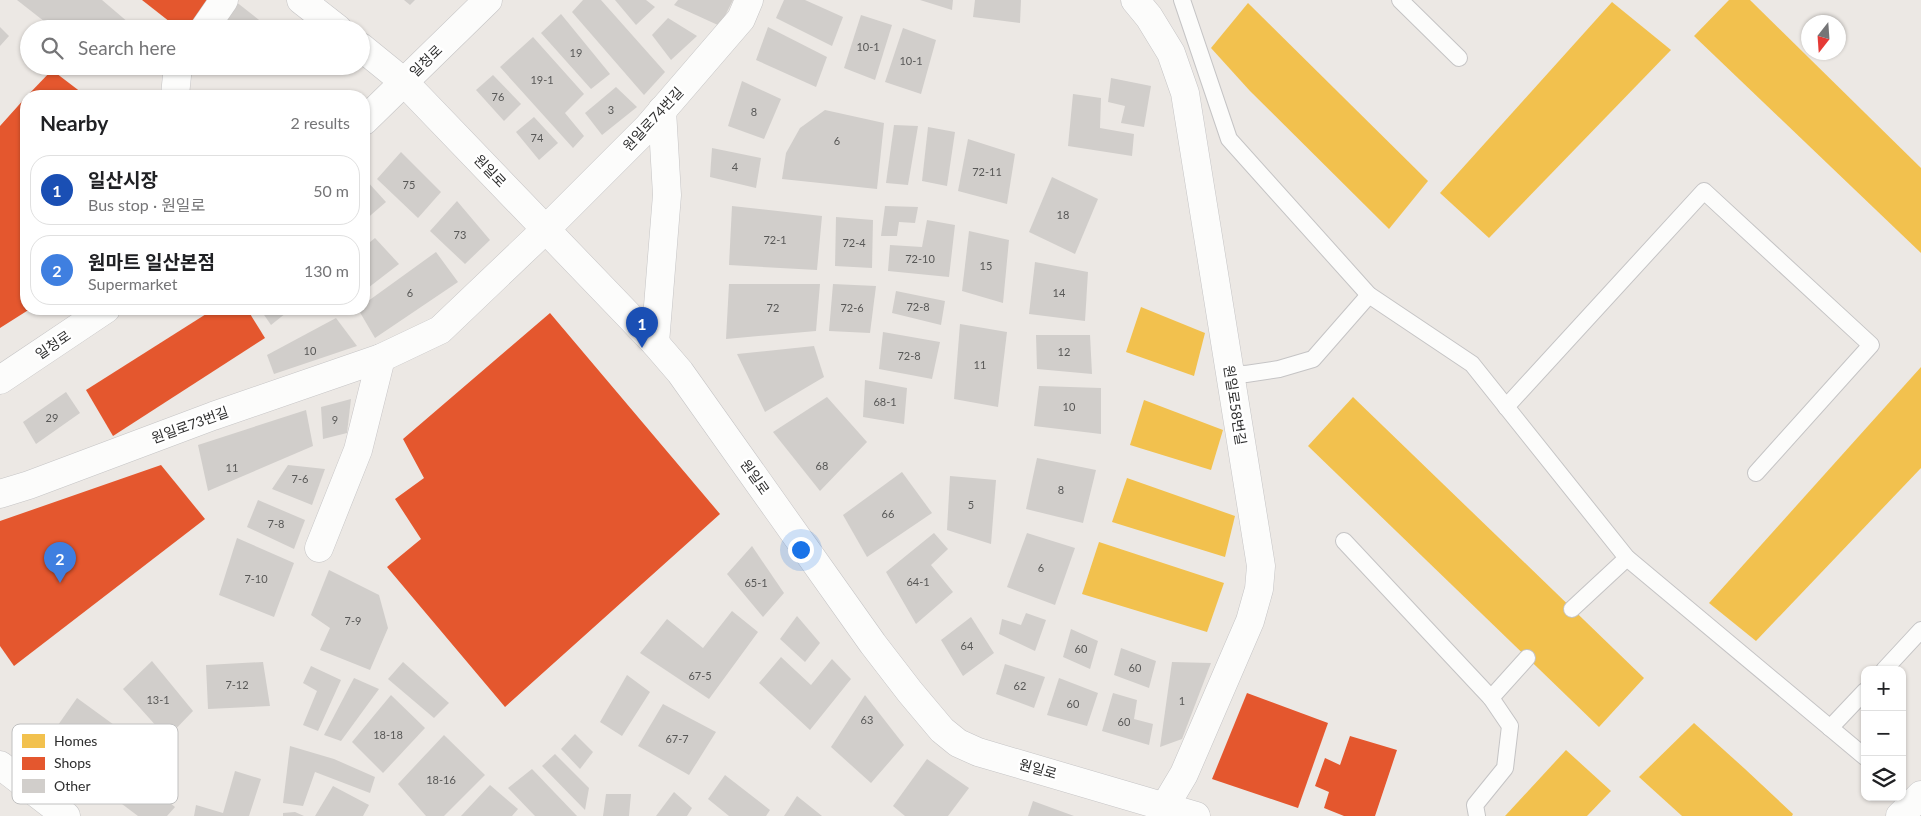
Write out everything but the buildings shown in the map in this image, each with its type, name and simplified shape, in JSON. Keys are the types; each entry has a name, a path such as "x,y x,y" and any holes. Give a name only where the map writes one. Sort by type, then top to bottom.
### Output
{"street":[{"path":"210,20 224,0"},
{"path":"301,0 327,20"},
{"name":"일청로","path":"370,115 488,0"},
{"name":"원일로74번길","path":"546,229 648,127 741,20 749,0"},
{"name":"원일로58번길","path":"1135,0 1149,17 1171,53 1185,93 1261,566 1260,589 1250,621 1184,774 1161,811"},
{"name":"원일로","path":"370,54 404,82 655,343 680,372 873,644 942,730 958,743 978,752 1161,811 1196,816"},
{"path":"176,90 177,75"},
{"path":"655,343 667,195 662,110"},
{"name":"원일로73번길","path":"0,494 29,485 213,416 381,358 440,330 546,229"},
{"name":"일청로","path":"0,380 97,315"},
{"path":"319,548 358,450 381,358"},
{"path":"0,765 12,774"},
{"path":"50,804 66,816"}],"lane":[{"path":"1182,0 1229,139 1369,295 1472,364 1627,558 1864,756"},
{"path":"1400,0 1459,58"},
{"path":"1506,407 1704,191 1871,345 1756,473"},
{"path":"1229,372 1246,374 1279,369 1313,359 1369,295"},
{"path":"1344,541 1491,698 1510,726 1505,768 1475,805 1477,816"},
{"path":"1572,609 1627,558"},
{"path":"1888,666 1921,630"},
{"path":"1491,698 1527,658"},
{"path":"1830,728 1861,695"}],"place":[{"name":"일산시장","path":"642,348"},
{"name":"원마트 일산본점","path":"60,583"}]}
